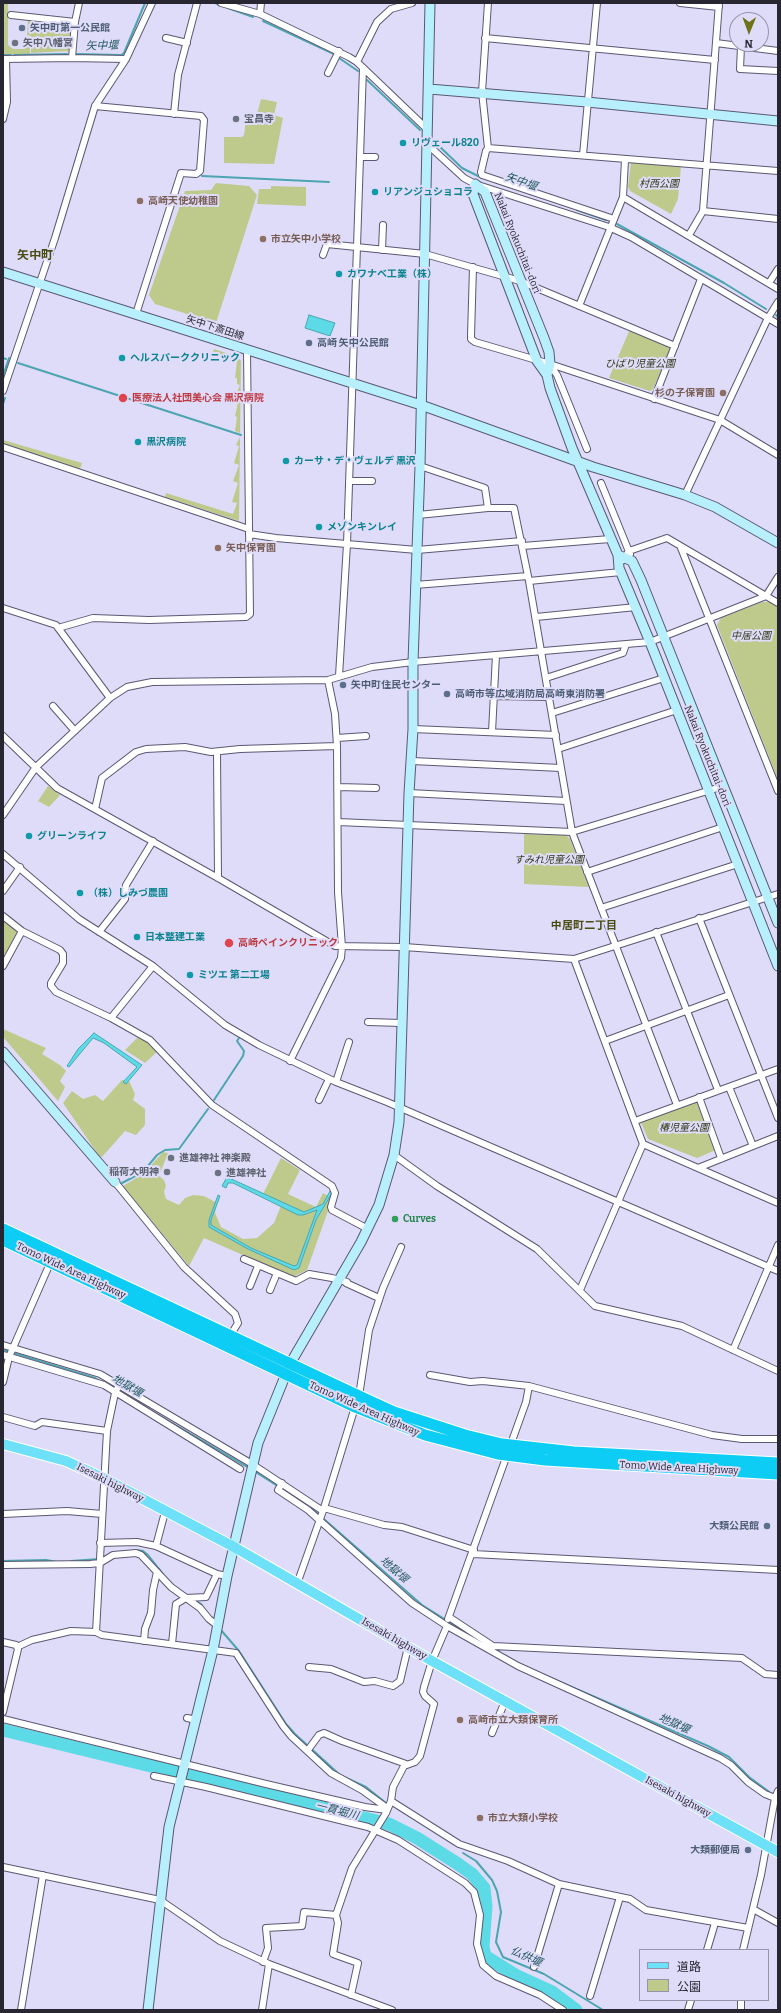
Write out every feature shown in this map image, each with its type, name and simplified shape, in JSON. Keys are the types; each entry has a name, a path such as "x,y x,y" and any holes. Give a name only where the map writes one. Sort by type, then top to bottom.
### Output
{"highway":[{"name":"Tomo Wide Area Highway","path":"3,1229 230,1336 288,1369"},
{"name":"Tomo Wide Area Highway","path":"3,1240 288,1369 425,1435 462,1446 508,1450 778,1463"},
{"name":"Tomo Wide Area Highway","path":"508,1450 574,1463 778,1474"}],"main road":[{"name":"Isesaki highway","path":"3,1444 66,1461 103,1478 234,1547 408,1647 778,1852"}],"street":[{"path":"72,58 75,22 79,3"},
{"path":"3,391 38,283 55,238 95,106 126,60 152,3"},
{"path":"174,114 178,75 197,3"},
{"path":"221,3 260,14 357,62 428,130"},
{"path":"260,14 262,3"},
{"path":"357,62 377,22 391,10 412,3"},
{"path":"148,2010 169,1827 183,1764 197,1720 214,1650 227,1576 252,1464 266,1418 288,1369 368,1228 379,1205 394,1155 399,1122 409,793 413,729 413,662 420,466 430,3"},
{"path":"488,3 482,92 488,148 481,172 482,175 614,219"},
{"path":"583,155 597,3"},
{"path":"680,3 719,5 703,211 689,236"},
{"path":"11,15 75,22"},
{"path":"166,38 187,43"},
{"path":"485,38 714,60"},
{"path":"716,43 729,45"},
{"path":"328,73 339,52"},
{"path":"741,52 740,69 778,71"},
{"path":"3,119 7,102 4,59 72,58 126,60"},
{"path":"339,676 347,544 351,384 363,68"},
{"path":"429,89 482,92 778,121"},
{"path":"95,106 201,116 204,120 200,171 196,174 181,173 136,314"},
{"path":"428,145 464,178 475,184 609,227 778,324"},
{"path":"488,148 778,171"},
{"path":"360,156 375,157"},
{"path":"579,306 609,227 623,197 625,160"},
{"name":"Nakai Ryokuchitai-dori","path":"547,375 550,364 549,352 544,338 485,192 475,184 472,194 505,275 537,361 547,375 550,388 577,461 610,539 626,556 664,637 778,923"},
{"path":"623,197 778,289"},
{"path":"703,211 778,219"},
{"path":"382,250 383,225"},
{"path":"323,255 327,244 425,254 505,275 674,346"},
{"path":"473,267 471,340 550,364 720,420 777,453"},
{"path":"769,283 778,269"},
{"name":"矢中下斎田線","path":"3,272 351,384 421,405 577,461 686,495 715,507 778,543"},
{"path":"654,399 701,279"},
{"path":"686,495 768,318 778,302"},
{"path":"58,628 93,618 149,620 248,616 250,614 247,350"},
{"path":"550,364 557,375 588,449"},
{"path":"3,447 249,531 276,538 417,550 610,539"},
{"path":"420,466 485,488 488,508"},
{"path":"349,481 372,481"},
{"path":"602,483 626,556 667,538 681,548 778,603"},
{"path":"418,514 488,508 514,508 536,616 572,832 645,1026 677,1105"},
{"path":"681,548 778,791"},
{"name":"Nakai Ryokuchitai-dori","path":"626,556 620,570 778,966"},
{"path":"415,584 529,579 620,570"},
{"path":"3,815 36,767 110,698 127,687 152,682 328,680 372,667 413,662 650,642 766,596 778,577"},
{"path":"536,616 636,607"},
{"path":"3,608 56,626 110,698"},
{"path":"546,678 623,653 626,644"},
{"path":"492,732 496,655"},
{"path":"552,713 664,678"},
{"path":"290,1061 341,958 342,947 338,892 337,738 335,714 328,680"},
{"path":"494,696 550,698"},
{"path":"53,706 75,731"},
{"path":"558,749 677,710"},
{"path":"413,729 556,734"},
{"path":"3,736 57,788 153,841 335,946 404,947 574,959 778,894"},
{"path":"337,738 366,736"},
{"path":"95,809 102,778 136,752 146,748 185,747 217,752 240,748 337,746"},
{"path":"217,752 218,878"},
{"path":"412,761 561,768"},
{"path":"338,822 572,832 724,786"},
{"path":"338,787 376,788"},
{"path":"409,793 566,801"},
{"path":"587,872 723,827"},
{"path":"99,932 125,899 126,885 153,841"},
{"path":"3,854 78,918 154,966 225,1025 290,1061 778,1271"},
{"path":"601,908 738,864"},
{"path":"3,891 20,867"},
{"path":"3,916 22,931 60,950 63,954 63,963 51,983 53,989 111,1018 150,1040 204,1097 220,1111 332,1186 335,1193 331,1207 332,1210 368,1228"},
{"path":"699,918 778,1118"},
{"path":"3,966 22,931"},
{"path":"656,932 718,1090"},
{"path":"574,959 643,1144 580,1290"},
{"path":"111,1018 154,966"},
{"path":"605,1041 729,995"},
{"path":"368,1022 402,1023"},
{"path":"336,1082 349,1042"},
{"path":"3,1052 184,1267 235,1314 238,1323 230,1336"},
{"path":"635,1121 778,1069"},
{"path":"319,1100 329,1079"},
{"path":"730,1087 753,1146"},
{"path":"699,1097 721,1158"},
{"path":"698,1168 778,1136"},
{"path":"643,1144 778,1203"},
{"path":"394,1155 437,1186 536,1249 595,1306 682,1326 778,1371"},
{"path":"733,1350 778,1245"},
{"path":"297,1584 323,1509 357,1401 369,1330 379,1298 401,1246"},
{"path":"244,1259 296,1281 309,1274 339,1280 347,1282 346,1283 379,1298"},
{"path":"3,1382 6,1356 13,1347 51,1261"},
{"path":"250,1286 258,1266"},
{"path":"270,1290 277,1273"},
{"path":"3,1345 93,1371 252,1464 323,1509 384,1526 402,1527 473,1552 778,1570"},
{"path":"6,1356 91,1380 240,1469"},
{"path":"430,1375 470,1382 483,1381 528,1386 712,1435 742,1439 778,1439"},
{"path":"96,1632 98,1563 107,1431 115,1393 119,1385"},
{"path":"308,1750 322,1733 329,1733 342,1741 402,1761 406,1764 415,1762 420,1756 434,1704 424,1692 432,1660 473,1552 526,1402 528,1386"},
{"path":"3,1417 35,1426 42,1422 107,1431"},
{"path":"282,1483 278,1490 308,1510 412,1603 446,1625 518,1666 720,1758 731,1765 748,1782 765,1794 777,1795 743,1949"},
{"path":"3,1514 67,1511 102,1514"},
{"path":"156,1546 165,1512"},
{"path":"100,1543 137,1542 156,1546 217,1574 227,1576"},
{"path":"3,1565 98,1563 114,1555 136,1553 146,1558 171,1587 200,1608 209,1620 218,1626"},
{"path":"144,1641 145,1629 151,1613 153,1590 157,1572"},
{"path":"172,1644 176,1604 186,1598 206,1597 217,1574"},
{"path":"449,1616 493,1646 742,1658 765,1674 778,1675"},
{"path":"17,1647 32,1640 70,1631 96,1632 102,1635 236,1653 283,1726 331,1773 362,1790 387,1810"},
{"path":"3,1642 16,1645 17,1647"},
{"path":"3,1712 17,1647"},
{"path":"310,1667 331,1669 364,1682 376,1681 393,1686 400,1681 408,1647"},
{"path":"492,1733 505,1701"},
{"path":"187,1718 197,1720"},
{"path":"3,1719 350,1804 387,1810"},
{"path":"351,1995 358,1963 333,1954 338,1923 336,1915 352,1868 387,1810 391,1801 393,1787 406,1764"},
{"path":"154,1776 376,1828 398,1840 465,1883 474,1892 480,1915 477,1944 483,1965 496,1976 540,1995 563,2010"},
{"path":"391,1801 459,1844 508,1862 559,1884 630,1899 646,1910 748,1928"},
{"path":"3,1867 160,1900 220,1941 266,1963 351,1995 378,2008 392,2010"},
{"path":"21,2010 44,1875"},
{"path":"534,1967 559,1884"},
{"path":"590,1996 620,1897"},
{"path":"753,1909 778,1923"},
{"path":"262,2010 268,1948 266,1928 302,1926 304,1912 336,1915"},
{"path":"707,1949 715,1923"}],"green space":[{"path":"3,3 8,3 8,45 13,49 25,49 23,39 30,37 30,54 3,54"},
{"path":"28,19 73,24 69,51 31,53 31,36 27,35"},
{"path":"261,99 277,102 274,115 283,118 274,164 224,163 224,137 242,137 244,135 247,113 257,114"},
{"name":"村西公園","path":"631,162 681,166 678,199 671,214 630,191 628,187"},
{"path":"216,183 249,186 257,195 216,323 155,304 149,295 185,191 211,190"},
{"path":"271,186 306,187 306,206 257,204 259,189 271,189"},
{"name":"ひばり児童公園","path":"630,329 668,345 670,350 653,389 650,391 609,378"},
{"path":"214,349 238,357 241,361 239,521 165,497 166,493 233,514 237,503 232,502 238,483 233,481 239,465 234,463 239,446 236,445 240,437 240,433 235,431 237,417 235,416 239,398 235,397 240,385 237,384 237,378 235,378 237,361 213,353"},
{"path":"3,440 82,463 80,469 3,444"},
{"name":"中居公園","path":"762,602 770,602 778,607 778,780 717,625 721,618"},
{"path":"48,786 60,795 49,807 38,801"},
{"name":"すみれ児童公園","path":"524,834 566,835 570,839 589,887 524,884"},
{"path":"3,920 17,930 17,932 3,961"},
{"path":"3,1029 46,1048 42,1054 60,1065 66,1071 60,1081 65,1087 58,1101 3,1037"},
{"path":"139,1036 159,1050 145,1063 125,1050"},
{"path":"122,1080 129,1081 135,1094 133,1100 145,1109 145,1125 136,1135 125,1131 102,1157 99,1156 63,1103 72,1091 83,1099 95,1095 103,1101"},
{"name":"椿児童公園","path":"698,1099 716,1150 697,1158 648,1139 640,1120"},
{"path":"163,1152 168,1153 159,1176 164,1180 166,1186 164,1192 166,1199 179,1205 185,1198 193,1195 204,1196 217,1203 215,1213 221,1227 243,1239 257,1238 274,1223 282,1203 263,1194 281,1158 300,1170 288,1194 316,1207 323,1193 330,1197 328,1211 307,1270 293,1277 204,1238 189,1266 123,1186 143,1174"}],"shaded area":[{"path":"309,315 335,323 330,336 305,328"},
{"path":"94,1033 142,1065 126,1084 123,1082 137,1067 104,1043 93,1038 69,1067 67,1066 78,1049"},
{"path":"227,1177 304,1212 323,1204 330,1191 332,1193 316,1220 299,1268 294,1270 248,1249 209,1227 209,1220 218,1195 220,1196 211,1220 211,1225 251,1248 294,1266 297,1265 317,1210 303,1215 298,1215 233,1183 228,1183 226,1188 222,1186"}],"waterway":[{"name":"矢中堰","path":"75,54 121,55 124,53 145,3"},
{"name":"矢中堰","path":"215,3 220,5"},
{"name":"矢中堰","path":"228,8 253,17"},
{"name":"矢中堰","path":"263,21 334,54"},
{"name":"矢中堰","path":"14,55 67,54"},
{"name":"矢中堰","path":"3,55 11,55"},
{"name":"矢中堰","path":"339,58 358,71"},
{"name":"矢中堰","path":"367,80 420,130"},
{"name":"矢中堰","path":"439,146 462,168 482,178"},
{"path":"202,176 329,182"},
{"name":"矢中堰","path":"577,210 606,220"},
{"name":"矢中堰","path":"617,224 724,283 766,309"},
{"path":"3,376 9,358"},
{"path":"18,363 241,435"},
{"path":"3,404 5,398"},
{"path":"214,1100 243,1056 244,1051 237,1041 239,1038"},
{"path":"122,1183 143,1172 157,1155 165,1150 179,1149 208,1109"},
{"name":"地獄堰","path":"3,1350 95,1378 249,1468"},
{"name":"地獄堰","path":"254,1471 309,1506 422,1605 478,1640"},
{"path":"136,1550 143,1551 148,1555 163,1574"},
{"path":"71,1561 99,1559"},
{"path":"3,1561 46,1560 57,1562"},
{"path":"193,1600 201,1604 205,1610"},
{"path":"220,1629 239,1651 286,1724 295,1734 340,1775 366,1787 386,1803"},
{"name":"地獄堰","path":"544,1675 708,1746 729,1757 749,1777 772,1794"},
{"name":"一貫堀川","path":"3,1730 389,1824 417,1838 458,1864 472,1874 484,1888 486,1906 483,1947 485,1956 517,1976 552,1992 576,2010"},
{"name":"仏供堰","path":"463,1853 476,1861 492,1880 497,1891 501,1912 496,1942 503,1957 544,1974 603,2010"}],"place":[{"name":"矢中町第一公民館","path":"22,28"},
{"name":"矢中八幡宮","path":"15,43"},
{"name":"宝昌寺","path":"236,119"},
{"name":"リヴェール820","path":"403,143"},
{"name":"リアンジュショコラ","path":"375,192"},
{"name":"高崎天使幼稚園","path":"140,201"},
{"name":"市立矢中小学校","path":"263,239"},
{"name":"カワナベ工業（株）","path":"339,274"},
{"name":"高崎 矢中公民館","path":"309,343"},
{"name":"ヘルスパーククリニック","path":"122,358"},
{"name":"杉の子保育園","path":"723,393"},
{"name":"医療法人社団美心会 黒沢病院","path":"123,398"},
{"name":"黒沢病院","path":"138,442"},
{"name":"カーサ・デ・ヴェルデ 黒沢","path":"286,461"},
{"name":"メゾンキンレイ","path":"319,527"},
{"name":"矢中保育園","path":"218,548"},
{"name":"矢中町住民センター","path":"343,685"},
{"name":"高崎市等広域消防局高崎東消防署","path":"447,694"},
{"name":"グリーンライフ","path":"29,836"},
{"name":"（株）しみづ農園","path":"80,893"},
{"name":"日本整建工業","path":"137,937"},
{"name":"高崎ペインクリニック","path":"229,943"},
{"name":"ミツエ 第二工場","path":"190,975"},
{"name":"進雄神社 神楽殿","path":"171,1158"},
{"name":"稲荷大明神","path":"167,1172"},
{"name":"進雄神社","path":"218,1173"},
{"name":"Curves","path":"395,1219"},
{"name":"大類公民館","path":"767,1526"},
{"name":"高崎市立大類保育所","path":"460,1720"},
{"name":"市立大類小学校","path":"480,1818"},
{"name":"大類郵便局","path":"748,1850"}],"district":[{"name":"矢中町","path":"35,256"},
{"name":"中居町二丁目","path":"584,926"}]}
